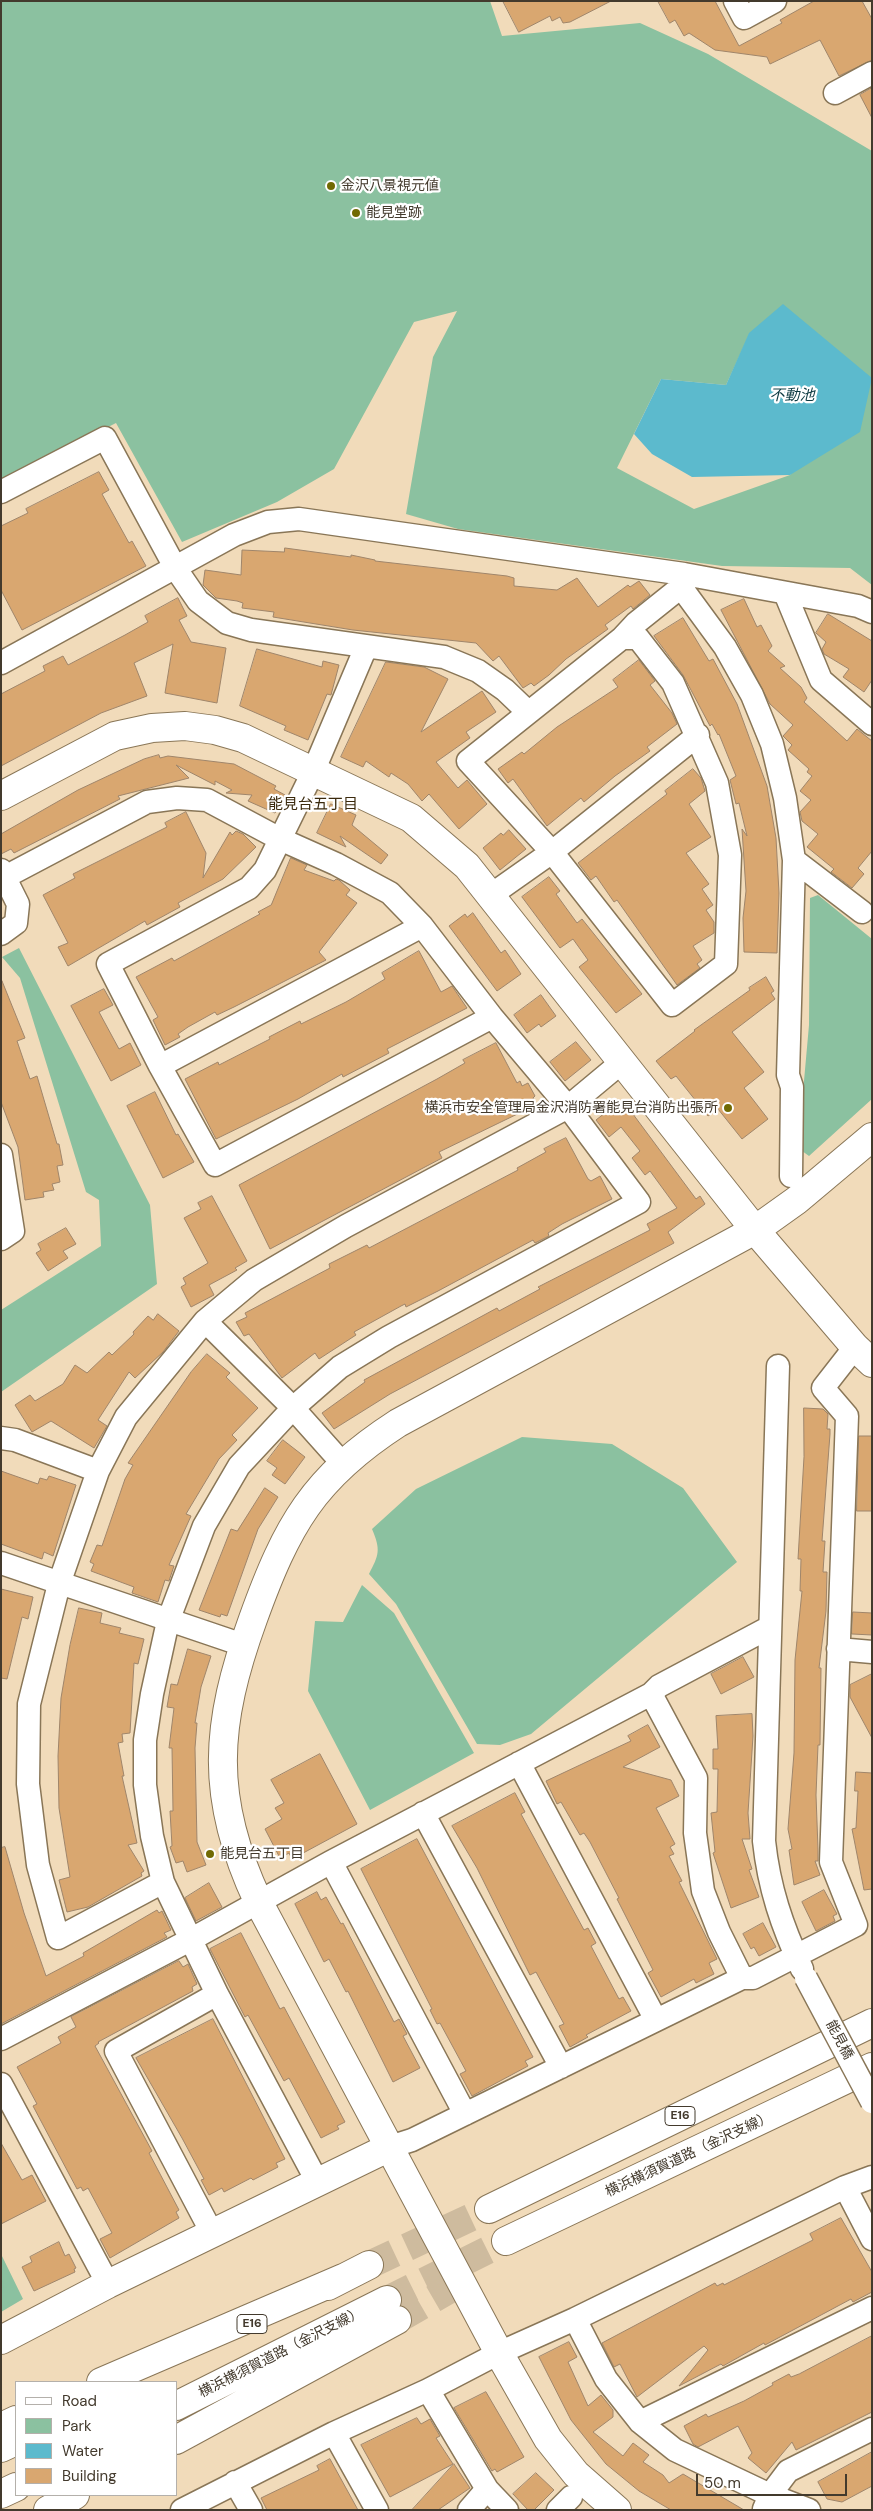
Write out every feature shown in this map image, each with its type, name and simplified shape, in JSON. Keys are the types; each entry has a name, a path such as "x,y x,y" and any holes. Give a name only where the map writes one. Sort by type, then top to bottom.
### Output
{"main road":[{"path":"1,796 115,736 152,728 185,726 214,730 243,738 411,818 467,866 756,1230 863,1355"},
{"path":"617,2510 576,2474 548,2439 499,2353 241,1866 229,1824 223,1779 223,1732 230,1689 273,1563 293,1524 316,1492 343,1464 369,1442 398,1423 756,1230 797,1200 872,1137"},
{"name":"E16","path":"489,2209 872,2023"},
{"name":"横浜横須賀道路（金沢支線）","path":"508,2248 683,2158 872,2067"},
{"path":"1,2340 108,2284 390,2147"},
{"name":"E16","path":"136,2381 369,2266"},
{"path":"103,2381 343,2278"},
{"name":"横浜横須賀道路（金沢支線）","path":"178,2405 392,2310 178,2439"},
{"path":"1,2427 15,2420"},
{"path":"1,2448 15,2441"},
{"path":"1,2494 15,2487"},
{"path":"48,2510 73,2496"}],"street":[{"path":"735,1 744,18 775,1"},
{"path":"835,93 872,73"},
{"path":"1,492 105,438 176,569 198,601 227,623 251,630 444,657 478,671 505,690 528,712"},
{"path":"1,663 176,569 234,535 268,522 299,519 682,580 785,593 858,606 872,612"},
{"path":"622,638 638,638 673,683 698,735 717,783 730,855 726,964 672,1005 552,852 468,761 622,638 682,580"},
{"path":"682,580 725,646 758,712 772,744 785,798 794,860 788,1075 792,1087 791,1176"},
{"path":"785,593 821,680 872,724"},
{"path":"366,647 314,772 265,870 249,888 108,964 160,1066 215,1165 492,1017"},
{"path":"491,895 552,852 698,735"},
{"path":"1,934 16,923 18,904 3,874 147,802 177,798 207,800 280,839 336,864 390,893 422,926 492,1017 568,1107 639,1202 389,1337 340,1367 292,1408 239,1466 204,1526 168,1621 145,1740 145,1785 152,1836 163,1882 217,1994 318,2183"},
{"path":"794,860 868,911"},
{"path":"160,1066 422,926"},
{"path":"163,1882 58,1938 38,1865 28,1784 29,1704 59,1584 98,1471 126,1417 205,1321 254,1280 346,1226 568,1107 622,1062"},
{"path":"1,1155 13,1231 1,1239"},
{"path":"205,1321 292,1408 343,1464"},
{"path":"390,2147 412,2140 742,1978 753,1978 856,1925 831,1862 847,1416 823,1388 863,1355"},
{"name":"能見橋","path":"778,1366 764,1841 768,1878 779,1917 795,1955 872,2102"},
{"path":"1,1438 15,1440 98,1471"},
{"path":"1,1563 168,1621 244,1645"},
{"path":"1,2039 190,1940 331,1862 651,1694 659,1686 770,1627"},
{"path":"838,1649 872,1652"},
{"path":"651,1694 696,1778 695,1834 703,1890 718,1932 742,1978"},
{"path":"519,1763 656,2020"},
{"path":"423,1814 561,2067"},
{"path":"331,1862 465,2114"},
{"path":"212,2233 116,2051 217,1994"},
{"path":"1,2084 108,2284"},
{"path":"182,2510 334,2433 428,2390 499,2353 575,2319 845,2187 872,2177"},
{"path":"845,2187 872,2239"},
{"path":"640,2422 872,2308"},
{"path":"575,2319 606,2379 640,2422 675,2450 767,2503 809,2510"},
{"path":"428,2390 487,2489 507,2510"},
{"path":"767,2503 788,2471 872,2429"},
{"path":"334,2433 377,2510"},
{"path":"236,2482 250,2510"},
{"path":"469,2510 487,2489"}],"green space":[{"path":"1,1 490,1 502,36 640,23 708,54 872,151 872,378 872,585 850,568 722,566 458,529 406,514 433,357 457,311 414,322 334,469 277,502 182,542 116,423 1,481","holes":["750,333 872,378 790,475 694,509 617,468 661,379 726,385"]},
{"path":"818,895 872,939 872,1099 809,1156 798,1148 809,1025 810,898"},
{"path":"19,948 150,1205 157,1284 1,1392 1,1310 101,1246 99,1200 86,1192 20,978 2,957"},
{"path":"522,1437 612,1444 683,1488 737,1562 531,1734 500,1745 477,1744 396,1604 369,1574 378,1552 377,1542 372,1529 416,1489"},
{"path":"362,1585 394,1613 474,1753 370,1810 308,1691 315,1621 343,1622"},
{"path":"1,2254 23,2299 1,2312"}],"water":[{"name":"不動池","path":"783,304 872,378 860,432 790,475 692,477 652,454 634,434 661,379 726,385 749,333"}],"building":[{"path":"503,1 611,1 570,22 563,23 560,17 552,21 550,16 519,32"},
{"path":"658,1 715,1 739,46 782,23 780,20 814,1 862,1 872,19 872,60 839,76 820,40 770,64 767,57 715,50 689,33 684,36 675,20 670,23"},
{"path":"872,88 872,118 860,95"},
{"path":"99,472 109,490 102,494 129,543 132,541 146,566 22,630 1,590 1,526 28,513 26,509"},
{"path":"285,548 351,557 351,555 375,561 507,576 514,578 514,586 557,590 577,578 598,607 628,585 630,587 639,581 650,595 633,609 631,606 605,625 608,629 566,659 534,686 531,683 523,688 499,656 493,661 476,643 353,630 273,617 274,612 242,608 243,603 216,598 203,585 205,570 241,575 242,550 284,552"},
{"path":"178,598 187,616 179,620 191,642 226,648 217,703 165,693 173,644 134,663 147,696 101,713 1,766 1,694 45,671 43,666 63,656 68,665 125,635 148,622 145,616"},
{"path":"744,599 757,627 761,625 772,646 768,651 785,666 780,668 801,687 807,698 804,702 847,741 857,729 872,741 872,851 858,868 864,874 852,888 831,872 834,869 807,847 818,834 802,821 800,812 811,800 800,791 812,776 807,772 809,769 788,750 792,745 783,736 793,725 770,704 721,610"},
{"path":"828,614 872,641 872,680 864,692 843,677 849,669 824,654 822,649 826,642 816,633"},
{"path":"683,618 709,661 713,659 737,704 767,786 776,838 779,893 777,953 744,952 743,918 746,891 742,829 747,836 739,803 736,804 730,780 736,776 719,734 712,724 710,726 683,675 654,636"},
{"path":"257,649 322,667 323,661 339,665 331,695 327,694 308,740 284,730 286,726 240,706"},
{"path":"639,660 655,681 650,685 672,713 677,724 647,747 650,751 615,776 584,802 581,798 547,826 513,779 508,783 498,769 522,752 524,754 557,727 618,687 613,680"},
{"path":"386,662 424,667 448,679 421,732 482,691 496,712 466,732 470,738 436,762 458,788 467,780 487,804 459,829 429,794 422,801 408,784 391,773 389,777 366,761 363,767 341,757"},
{"path":"159,755 160,758 168,756 234,764 276,786 274,789 285,795 275,813 248,801 252,795 226,793 232,790 215,781 215,785 176,765 189,778 118,796 120,799 14,853 11,849 1,854 1,834 78,790 144,759"},
{"path":"693,769 701,778 705,791 689,804 711,837 686,853 709,884 702,889 713,905 706,910 714,922 714,933 693,946 702,960 697,964 700,968 677,985 617,900 614,902 596,876 591,880 578,863 667,794 665,791"},
{"path":"331,804 356,815 352,825 388,855 381,864 340,836 346,847 317,833"},
{"path":"186,812 206,853 203,878 230,832 232,835 236,831 243,834 256,847 223,879 178,903 180,907 147,925 145,921 68,966 58,947 68,943 43,895 75,878 73,874 167,827 165,823"},
{"path":"509,830 526,849 500,870 483,848 501,833 503,835"},
{"path":"291,858 307,865 304,870 334,881 336,879 339,880 350,890 346,895 357,903 319,952 326,960 217,1015 215,1012 188,1027 178,1034 180,1037 165,1045 153,1020 158,1017 136,977 172,958 174,961 260,914 258,912 271,905"},
{"path":"549,877 560,891 556,894 577,923 582,919 642,994 616,1013 579,967 588,960 573,939 560,948 522,897"},
{"path":"473,913 501,953 505,950 521,974 497,991 449,926 465,914 467,917"},
{"path":"419,951 441,992 452,986 467,1008 387,1049 389,1053 343,1077 342,1074 298,1099 216,1139 185,1079 218,1062 219,1065 300,1021 301,1024 346,1002 385,979 382,973"},
{"path":"766,977 774,991 771,993 775,999 732,1032 764,1072 744,1088 768,1119 742,1139 718,1109 708,1116 676,1076 671,1079 656,1061 694,1030 750,990 749,988"},
{"path":"2,981 25,1038 17,1041 30,1079 37,1076 57,1144 59,1144 63,1165 57,1166 60,1182 52,1184 54,1190 43,1192 44,1197 25,1200 18,1147 1,1102"},
{"path":"104,989 113,1005 99,1012 119,1049 130,1043 141,1065 111,1081 71,1006"},
{"path":"541,995 556,1016 541,1027 539,1024 527,1033 514,1015"},
{"path":"576,1042 591,1060 565,1081 550,1062"},
{"path":"496,1043 517,1083 520,1081 522,1086 528,1083 535,1096 533,1098 536,1105 439,1152 442,1158 270,1249 239,1185 437,1079 465,1063 463,1060"},
{"path":"155,1092 176,1135 178,1134 194,1162 163,1178 127,1106"},
{"path":"624,1102 696,1199 700,1196 705,1204 668,1232 674,1243 390,1394 334,1429 322,1413 365,1382 364,1380 497,1308 499,1311 540,1289 538,1287 650,1230 647,1224 677,1208 650,1171 645,1175 632,1158 640,1151 621,1127 609,1137 596,1120 615,1105 618,1108"},
{"path":"566,1138 588,1179 591,1181 600,1176 612,1199 562,1224 548,1233 549,1236 535,1243 533,1240 406,1307 405,1304 401,1306 354,1332 356,1335 319,1359 315,1353 282,1378 249,1334 244,1336 236,1322 247,1317 245,1313 330,1268 329,1264 367,1245 369,1248 518,1170 517,1168 546,1152 544,1149"},
{"path":"212,1196 247,1261 235,1268 237,1270 209,1285 214,1295 191,1307 181,1287 186,1284 183,1278 208,1263 184,1218 201,1209 198,1203"},
{"path":"66,1228 76,1244 63,1251 68,1258 48,1271 36,1253 41,1250 38,1244"},
{"path":"158,1314 179,1331 163,1352 135,1378 129,1372 98,1420 107,1426 94,1448 51,1421 32,1432 15,1405 30,1395 35,1401 63,1384 75,1365 87,1373 109,1352 112,1355 134,1334 133,1332 148,1316 153,1320"},
{"path":"207,1354 230,1373 226,1377 258,1408 232,1435 237,1440 219,1459 186,1514 191,1516 169,1565 174,1566 169,1581 165,1580 158,1602 132,1593 134,1587 91,1571 94,1564 90,1562 97,1545 102,1546 125,1479 133,1465 128,1463 191,1372"},
{"path":"804,1408 823,1409 828,1414 827,1429 830,1429 830,1434 822,1541 825,1541 823,1572 827,1572 826,1611 819,1668 821,1668 820,1745 818,1745 816,1795 818,1861 815,1861 820,1875 794,1885 789,1850 792,1849 788,1829 794,1753 795,1660 802,1591 800,1591 801,1559 798,1559 804,1457"},
{"path":"859,1436 872,1436 872,1511 857,1511"},
{"path":"283,1440 305,1457 285,1484 272,1475 277,1468 267,1461"},
{"path":"1,1471 38,1484 40,1478 47,1480 49,1476 76,1485 53,1556 44,1552 42,1559 1,1544"},
{"path":"265,1488 278,1497 258,1529 227,1616 221,1614 220,1617 199,1610 231,1529 237,1531"},
{"path":"1,1589 33,1597 28,1619 22,1617 7,1679 1,1678"},
{"path":"79,1608 102,1613 100,1623 121,1628 119,1633 144,1639 138,1664 134,1663 130,1733 122,1734 123,1742 118,1743 124,1776 122,1776 137,1843 128,1845 144,1871 141,1873 142,1876 88,1907 67,1912 59,1880 70,1877 59,1808 58,1756 61,1698 70,1645"},
{"path":"853,1612 872,1613 872,1635 852,1634"},
{"path":"188,1649 211,1656 201,1687 195,1723 197,1723 195,1748 197,1842 206,1865 187,1872 183,1861 176,1863 170,1847 172,1846 170,1811 173,1811 172,1748 169,1748 174,1708 167,1707 171,1684 177,1685"},
{"path":"743,1657 754,1677 721,1694 711,1674"},
{"path":"872,1674 872,1738 850,1697 850,1685"},
{"path":"752,1714 753,1736 748,1813 750,1839 742,1839 752,1869 749,1870 759,1897 731,1908 713,1853 715,1852 711,1813 717,1812 718,1769 713,1769 713,1749 718,1749 716,1716"},
{"path":"648,1725 660,1747 623,1767 671,1780 679,1796 656,1808 675,1844 670,1847 674,1854 669,1856 682,1881 679,1882 717,1959 709,1963 714,1974 696,1983 694,1979 661,1997 648,1973 653,1970 590,1842 584,1833 580,1835 561,1802 557,1804 546,1781 631,1741 628,1736"},
{"path":"320,1754 357,1824 292,1859 289,1853 280,1858 265,1829 282,1819 275,1808 284,1803 271,1780"},
{"path":"856,1772 872,1773 872,1889 864,1890 852,1829 856,1828 858,1791 855,1791"},
{"path":"515,1793 525,1812 521,1814 584,1930 588,1928 596,1943 591,1946 619,1999 623,1997 631,2011 586,2035 588,2037 570,2047 559,2026 564,2024 536,1972 530,1975 477,1868 452,1826"},
{"path":"417,1839 533,2057 525,2061 528,2066 472,2096 460,2074 466,2071 440,2023 437,2024 430,2010 432,2009 361,1869"},
{"path":"5,1847 24,1913 46,1976 84,1956 83,1953 157,1910 159,1913 162,1911 171,1930 164,1933 167,1937 1,2024 1,1848"},
{"path":"209,1883 222,1907 196,1921 185,1898"},
{"path":"824,1890 837,1914 833,1916 835,1921 816,1931 802,1902"},
{"path":"317,1892 321,1900 326,1897 341,1924 343,1923 394,2022 399,2019 407,2034 403,2036 420,2068 393,2082 348,1991 346,1992 329,1959 324,1962 295,1904"},
{"path":"763,1923 776,1947 759,1956 754,1947 751,1949 743,1934"},
{"path":"241,1933 280,2009 284,2007 345,2122 337,2126 339,2129 321,2138 289,2078 284,2081 248,2015 245,2017 210,1949"},
{"path":"179,1961 183,1967 188,1964 197,1984 192,1987 193,1991 98,2042 95,2046 152,2151 149,2153 179,2210 176,2212 179,2218 110,2258 100,2239 112,2233 88,2188 83,2191 81,2187 77,2189 33,2106 37,2104 17,2067 61,2043 58,2037 76,2027 71,2017"},
{"path":"213,2019 285,2159 276,2163 278,2167 253,2180 251,2178 224,2192 222,2188 209,2195 201,2180 204,2179 136,2058"},
{"path":"1,2143 22,2180 32,2175 46,2201 1,2224"},
{"path":"841,2218 872,2272 872,2292 853,2302 851,2299 765,2345 764,2343 723,2366 721,2364 679,2386 708,2350 704,2346 637,2397 620,2364 614,2367 602,2343 715,2283 717,2286 723,2283 724,2285 813,2240 810,2234"},
{"path":"59,2242 65,2256 69,2254 76,2268 74,2269 75,2272 34,2291 22,2267 32,2262 30,2257"},
{"path":"872,2336 872,2412 796,2450 792,2442 766,2473 748,2458 752,2453 738,2426 698,2447 693,2444 684,2426 706,2414 708,2417 744,2401 789,2374 791,2377 799,2374"},
{"path":"569,2342 577,2357 568,2362 588,2406 601,2395 613,2410 613,2417 593,2432 623,2456 633,2443 649,2455 643,2462 663,2475 669,2483 683,2474 744,2510 671,2510 639,2491 606,2464 571,2420 539,2357"},
{"path":"486,2392 524,2457 497,2472 495,2469 492,2471 454,2408"},
{"path":"417,2418 421,2424 430,2419 440,2436 436,2438 453,2464 390,2497 361,2445"},
{"path":"872,2452 872,2486 842,2502 827,2499 818,2482"},
{"path":"330,2459 358,2510 267,2510 261,2498 319,2470 317,2466"},
{"path":"454,2464 470,2488 438,2510 412,2510"},
{"path":"536,2473 554,2490 534,2510 528,2510 513,2494"}],"tunnel":[{"path":"369,2265 489,2209"},
{"path":"387,2300 506,2241"},
{"path":"397,2320 471,2277"}],"place":[{"name":"金沢八景視元値","path":"331,186"},
{"name":"能見堂跡","path":"356,213"},
{"name":"横浜市安全管理局金沢消防署能見台消防出張所","path":"728,1108"},
{"name":"能見台五丁目","path":"210,1854"}],"district":[{"name":"能見台五丁目","path":"313,805"}]}
